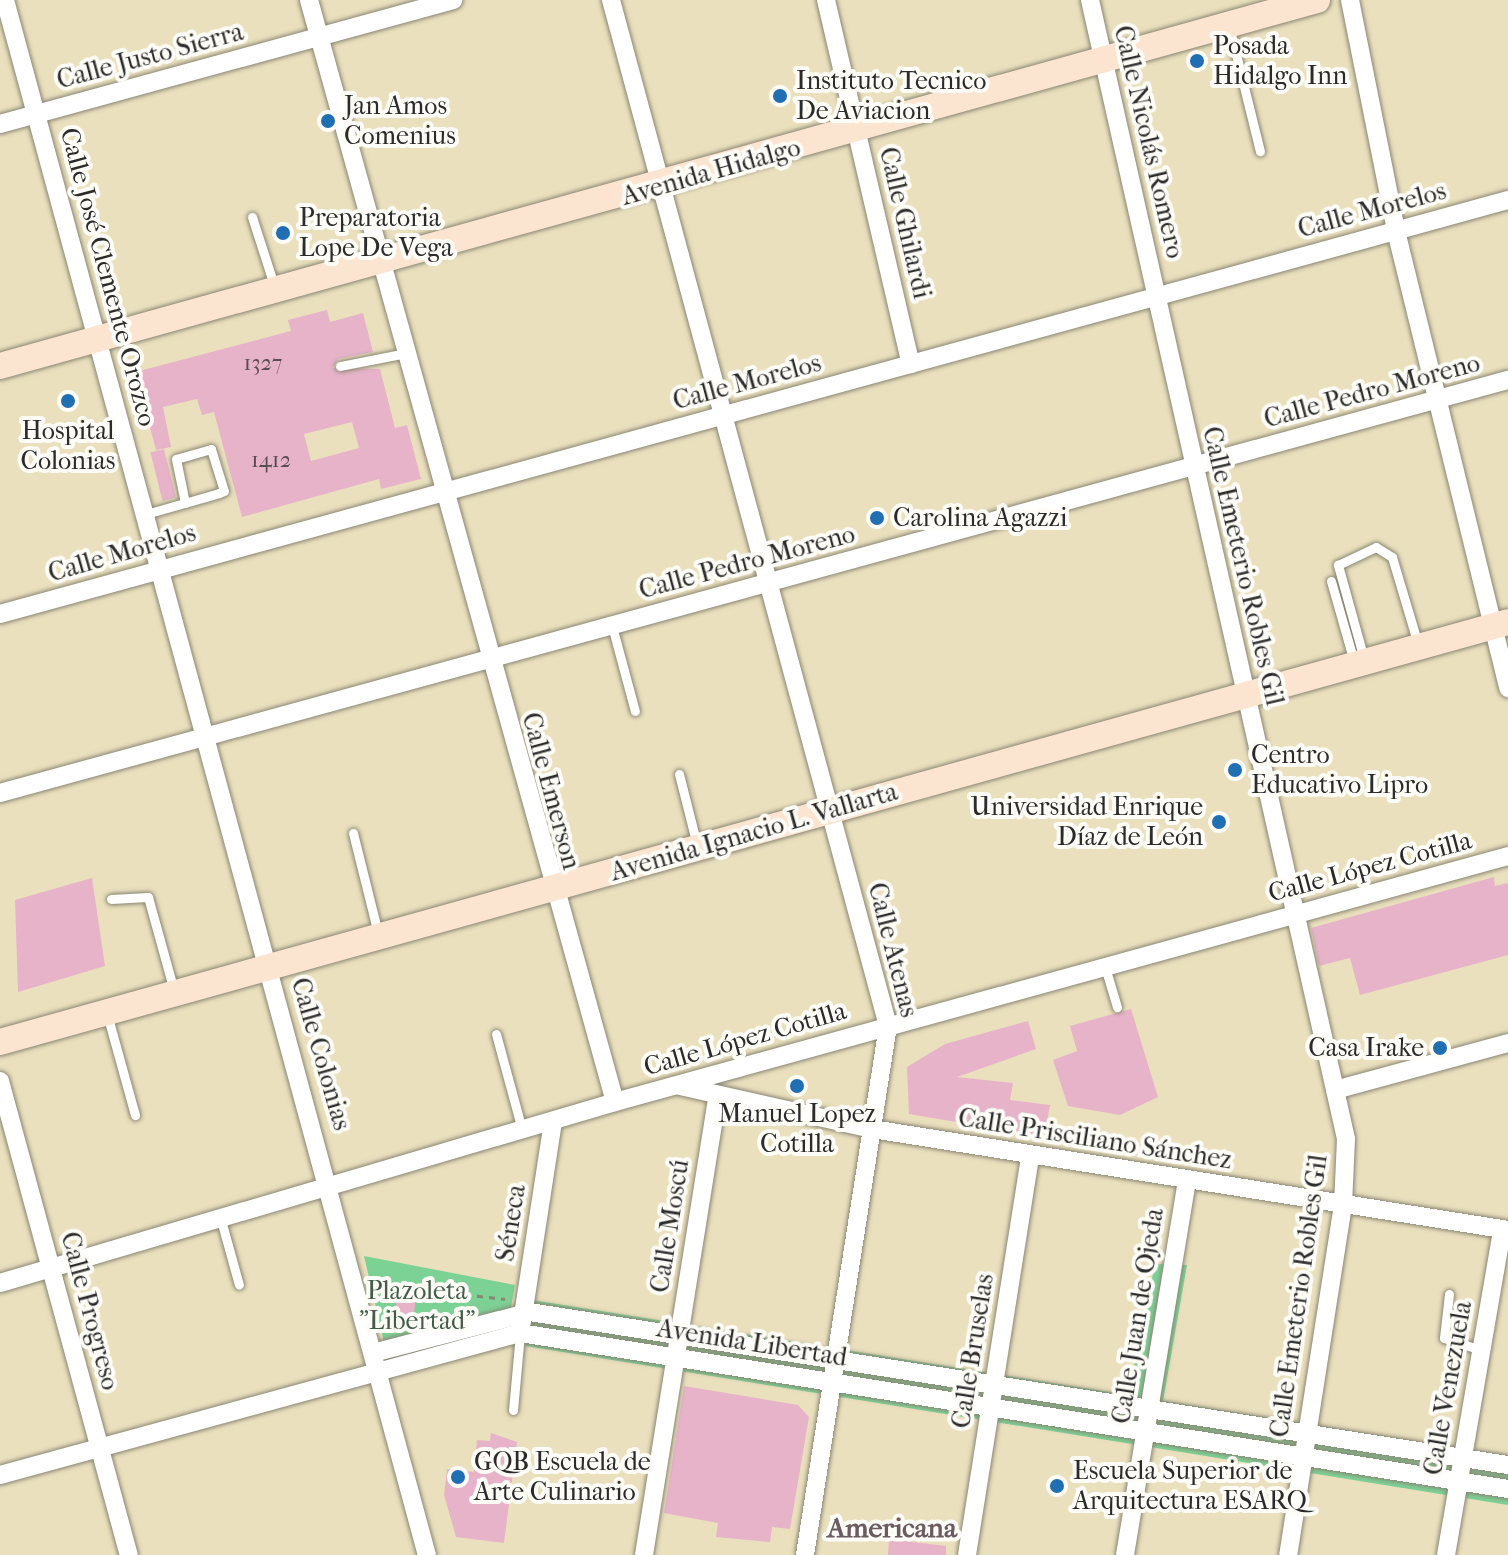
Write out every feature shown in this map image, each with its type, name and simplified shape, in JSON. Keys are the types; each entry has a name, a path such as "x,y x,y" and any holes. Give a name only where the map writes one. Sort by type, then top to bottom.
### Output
{"main road":[{"name":"Avenida Hidalgo","path":"98,339 662,186 1317,0"},
{"path":"0,366 98,339"},
{"name":"Avenida Ignacio L. Vallarta","path":"0,1042 1500,624"}],"street":[{"name":"Calle José Clemente Orozco","path":"5,0 161,569"},
{"name":"Calle Emerson","path":"309,0 551,889 615,1102"},
{"name":"Calle Justo Sierra","path":"0,124 453,0"},
{"name":"Calle Atenas","path":"611,0 888,1026 805,1555"},
{"name":"Calle Ghilardi","path":"826,0 911,364"},
{"name":"Calle Nicolás Romero","path":"1090,0 1158,296"},
{"path":"1350,0 1396,231 1437,400 1500,624 1508,688"},
{"name":"Calle Morelos","path":"0,614 1508,200"},
{"name":"Calle Emeterio Robles Gil","path":"1158,296 1335,1090 1347,1160 1343,1205 1288,1555"},
{"name":"Calle Pedro Moreno","path":"0,793 1508,380"},
{"name":"Calle Colonias","path":"161,569 332,1188 427,1555"},
{"name":"Calle López Cotilla","path":"0,1283 332,1188 615,1102 1508,856"},
{"path":"1335,1090 1508,1043"},
{"name":"Calle Progreso","path":"0,1081 129,1555"},
{"name":"Calle Prisciliano Sánchez","path":"676,1085 872,1129 1505,1230"},
{"name":"Calle Moscú","path":"644,1555 718,1095"},
{"name":"Séneca","path":"520,1333 553,1121"},
{"name":"Calle Bruselas","path":"967,1555 1030,1155"},
{"name":"Calle Juan de Ojeda","path":"1125,1555 1187,1180"},
{"name":"Calle Venezuela","path":"1446,1555 1505,1230"},
{"path":"373,1353 524,1309"},
{"name":"Avenida Libertad","path":"524,1309 1508,1465"},
{"name":"Avenida Libertad","path":"0,1475 520,1333 1508,1489"}],"lane":[{"path":"1229,25 1260,151"},
{"path":"252,217 276,291"},
{"path":"340,366 406,353"},
{"path":"146,514 185,503 224,491 211,449 176,459 185,503"},
{"path":"1360,664 1338,565 1376,547 1392,557 1419,647"},
{"path":"1331,581 1360,664"},
{"path":"612,626 635,711"},
{"path":"679,774 698,848"},
{"path":"353,833 379,936"},
{"path":"111,899 148,897 175,993"},
{"path":"1105,967 1117,1007"},
{"path":"106,1012 135,1115"},
{"path":"496,1034 522,1130"},
{"path":"221,1220 239,1285"},
{"path":"1449,1294 1444,1338 1481,1350"},
{"path":"513,1410 520,1333"}],"path":[{"path":"356,1285 426,1285 524,1309"}],"green space":[{"name":"Plazoleta \"Libertad\"","path":"364,1256 515,1285 510,1313 387,1355"},
{"path":"1155,1264 1187,1265 1163,1401 1508,1456 1508,1505 526,1346 532,1300 1128,1395"}],"building":[{"path":"327,310 330,322 363,313 373,352 338,359 333,368 380,369 395,428 407,425 421,479 381,489 379,479 242,517 214,412 202,415 197,399 163,407 171,447 156,450 137,378 143,370 291,331 288,320","holes":["352,422 359,448 311,461 304,434"]},
{"path":"164,449 176,498 163,501 150,452"},
{"path":"1494,877 1495,886 1508,883 1508,955 1360,995 1350,958 1319,966 1311,928"},
{"path":"92,878 105,966 18,992 15,900"},
{"path":"1131,1009 1158,1097 1120,1115 1068,1106 1053,1060 1077,1051 1070,1026"},
{"path":"1028,1021 1036,1049 957,1077 1013,1083 1010,1100 1050,1105 1044,1137 909,1114 907,1067 945,1044"},
{"path":"397,1298 416,1301 412,1326 393,1323"},
{"path":"684,1386 798,1405 809,1417 790,1529 772,1527 770,1542 716,1537 718,1523 664,1513"},
{"path":"491,1433 517,1442 504,1543 456,1537 444,1495 447,1469 474,1472 477,1440 490,1441"},
{"path":"889,1539 946,1546 946,1555 888,1555"}],"place":[{"name":"Posada Hidalgo Inn","path":"1197,61"},
{"name":"Instituto Tecnico De Aviacion","path":"780,96"},
{"name":"Jan Amos Comenius","path":"328,121"},
{"name":"Preparatoria Lope De Vega","path":"283,233"},
{"name":"Hospital Colonias","path":"68,401"},
{"name":"Carolina Agazzi","path":"877,518"},
{"name":"Centro Educativo Lipro","path":"1235,770"},
{"name":"Universidad Enrique Díaz de León","path":"1219,822"},
{"name":"Casa Irake","path":"1440,1048"},
{"name":"Manuel Lopez Cotilla","path":"797,1086"},
{"name":"GQB Escuela de Arte Culinario","path":"458,1477"},
{"name":"Escuela Superior de Arquitectura ESARQ","path":"1057,1486"}],"district":[{"name":"Americana","path":"892,1528"}]}
